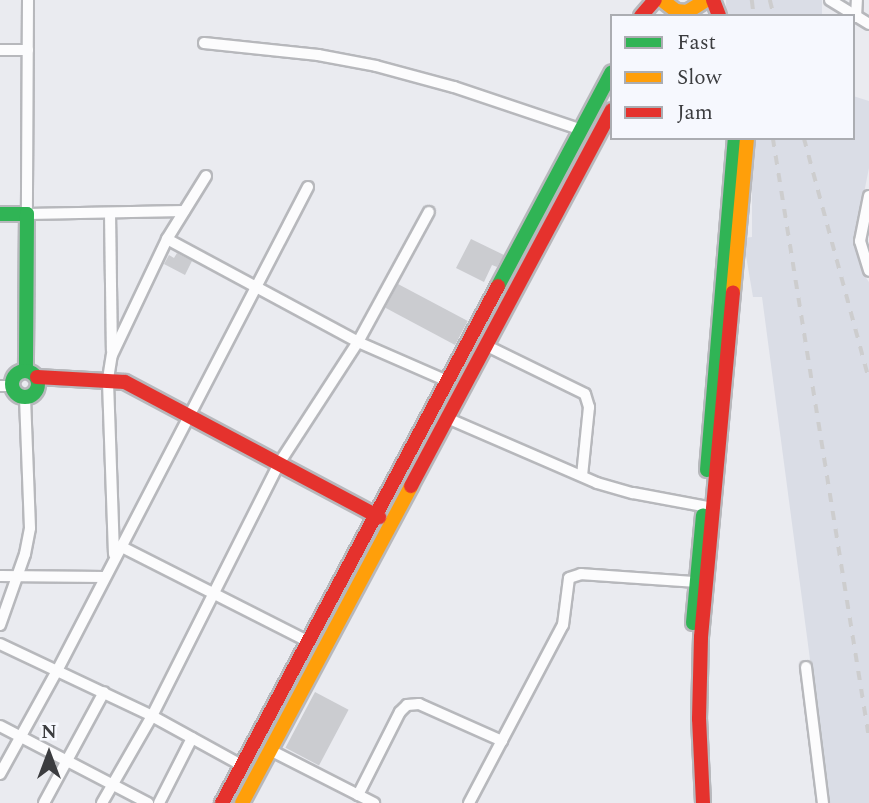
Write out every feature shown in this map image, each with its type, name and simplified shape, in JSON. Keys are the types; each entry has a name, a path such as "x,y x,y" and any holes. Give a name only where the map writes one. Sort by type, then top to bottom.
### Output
{"main road":[{"path":"643,14 655,0"},
{"path":"662,0 681,14 706,0"},
{"path":"222,803 373,514 610,75"},
{"path":"242,803 610,114"},
{"path":"704,803 699,678 735,140"},
{"path":"694,803 690,677 696,582 709,507 747,140"},
{"path":"0,214 27,214 32,374 37,391 25,397 6,386 14,377 32,374 108,379 125,383 390,523"}],"street":[{"path":"28,0 27,214 184,211"},
{"path":"830,0 851,14"},
{"path":"858,0 856,17 869,24"},
{"path":"204,43 318,55 376,66 454,87 579,129"},
{"path":"0,50 28,50"},
{"path":"112,355 167,239 206,176"},
{"path":"0,774 58,669 114,556 308,187"},
{"path":"869,196 860,241 869,271"},
{"path":"102,803 152,716 278,465 358,342 429,212"},
{"path":"110,213 112,355 108,379 114,556"},
{"path":"167,239 358,342 445,380"},
{"path":"485,345 585,394 589,407 582,476"},
{"path":"0,625 30,528 25,397"},
{"path":"447,418 582,476 633,493 709,507"},
{"path":"120,545 307,641"},
{"path":"469,803 562,625 569,578 581,574 696,582"},
{"path":"0,576 104,577"},
{"path":"0,644 58,669 152,716 241,765"},
{"path":"806,667 823,803"},
{"path":"44,803 104,692"},
{"path":"358,795 400,712 407,705 419,704 502,741"},
{"path":"0,726 148,803"},
{"path":"159,803 192,738"},
{"path":"270,750 374,803"}],"shaded area":[{"path":"726,0 822,0 822,14 726,14"},
{"path":"855,97 869,101 869,168 855,238 864,275 869,282 869,803 829,803 762,297 753,297 743,238 752,237 752,140 855,140"}],"building":[{"path":"471,239 504,255 497,267 492,265 484,282 456,268"},
{"path":"177,253 192,261 185,275 164,264 169,255 174,258"},
{"path":"398,284 468,321 455,345 385,308"},
{"path":"315,692 349,710 319,765 285,748"}],"railway":[{"path":"752,0 754,14"},
{"path":"770,0 774,14"},
{"path":"773,140 869,737"},
{"path":"805,140 869,379"}],"traffic: fast":[{"path":"498,286 610,76"},
{"path":"707,470 735,140"},
{"path":"0,214 27,214 26,370"},
{"path":"25,371 34,375 38,384 34,393 25,397 16,393 12,384 16,375 25,371"},
{"path":"693,623 703,515"}],"traffic: slow":[{"path":"662,0 676,11 687,12 706,0"},
{"path":"733,292 747,140"},
{"path":"242,803 411,486"}],"traffic: jam":[{"path":"643,14 655,0"},
{"path":"713,0 718,14"},
{"path":"411,486 610,114"},
{"path":"222,803 498,286"},
{"path":"703,803 699,719 701,637 733,292"},
{"path":"37,377 125,382 379,517"}]}
